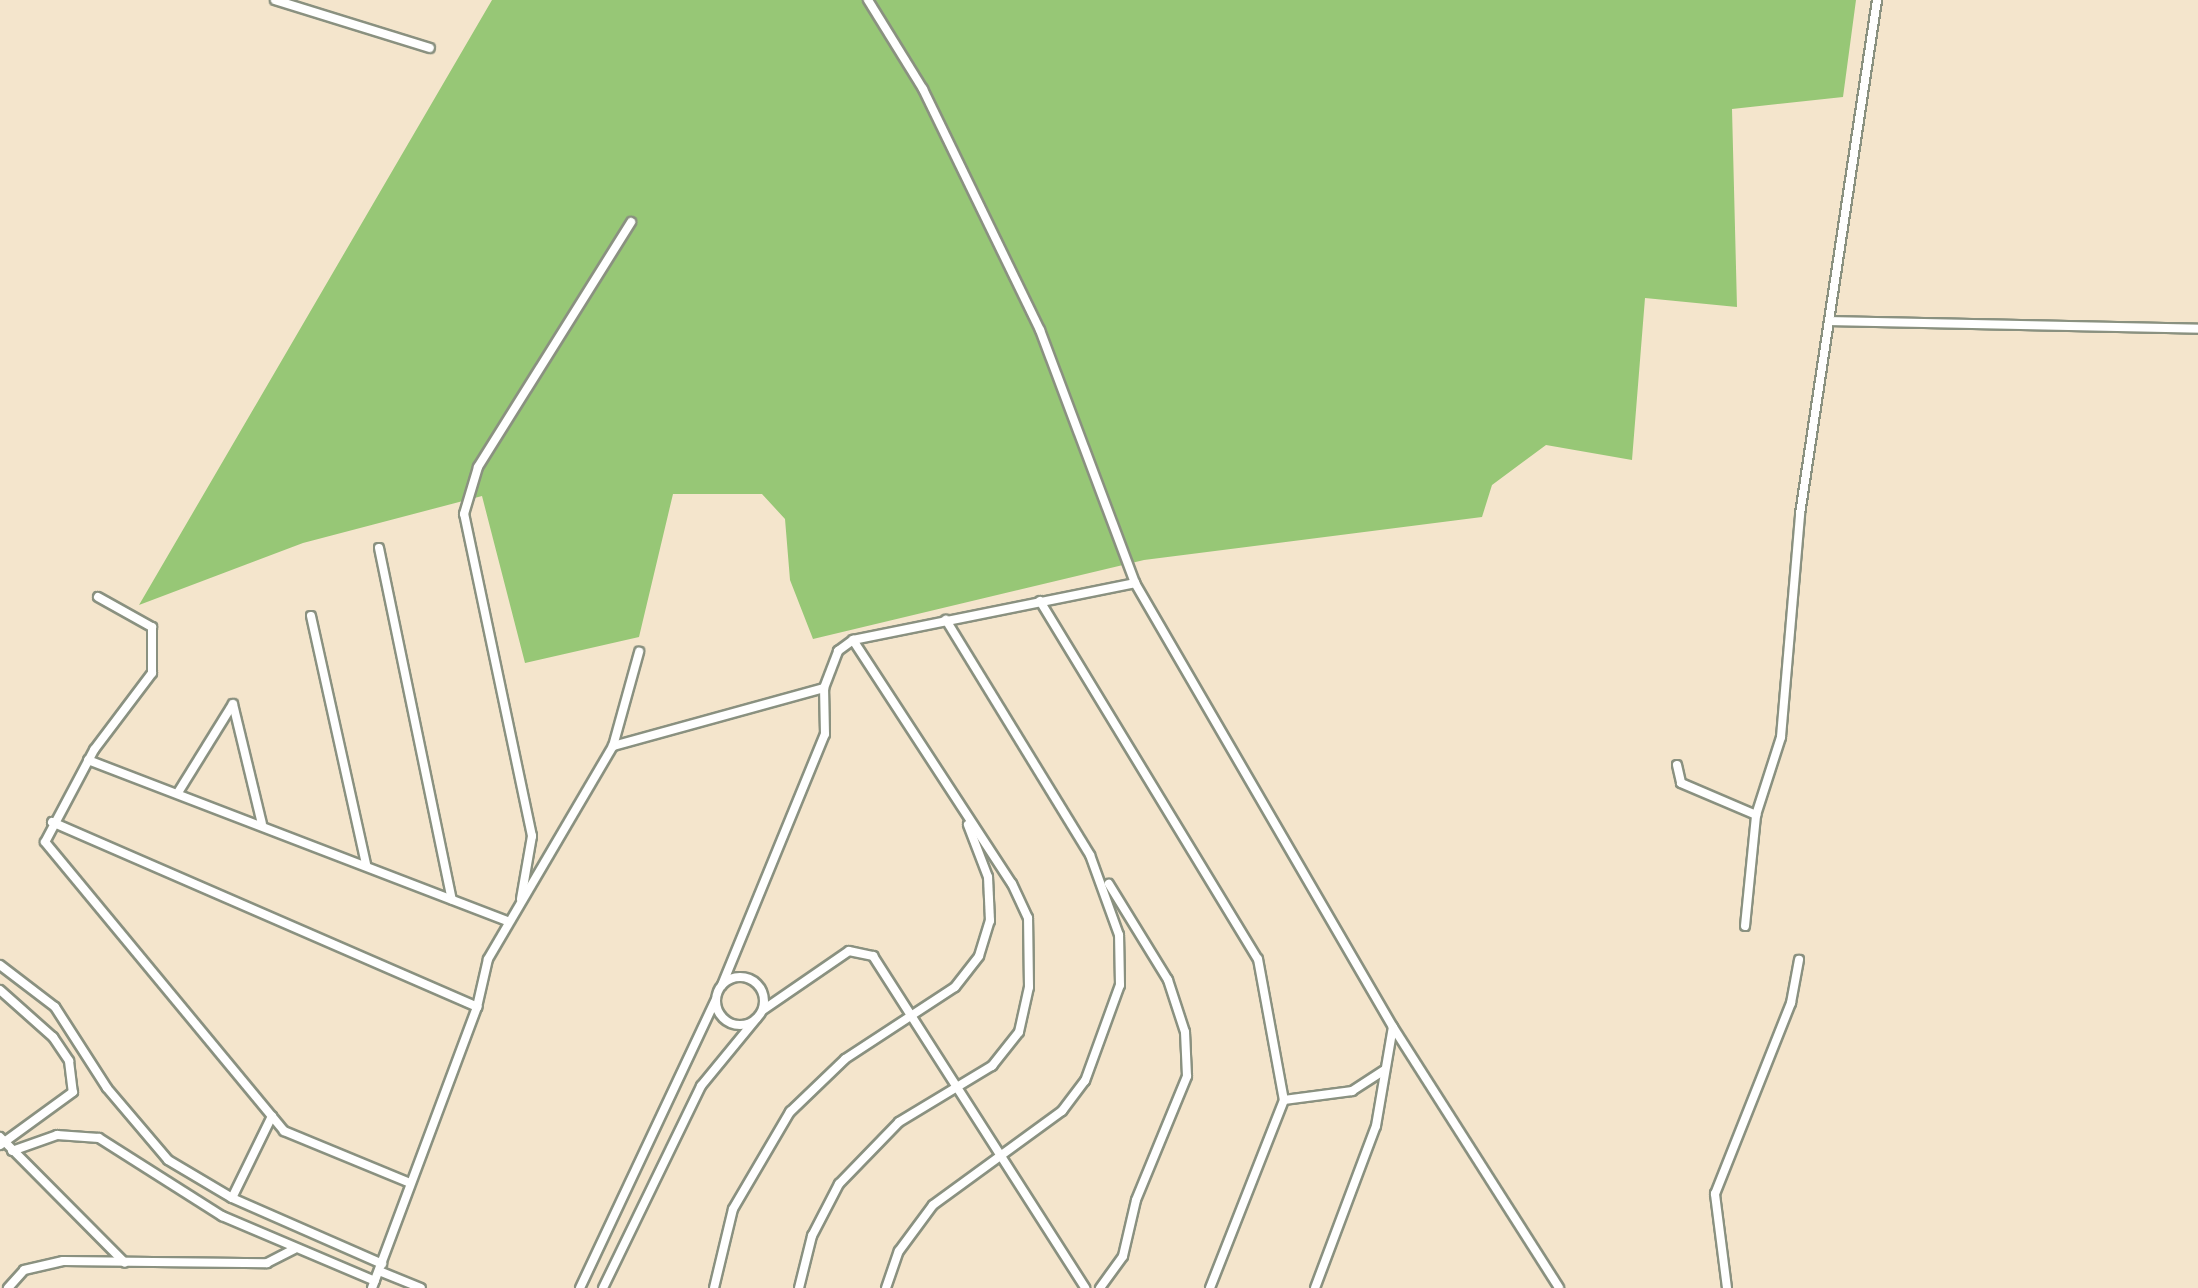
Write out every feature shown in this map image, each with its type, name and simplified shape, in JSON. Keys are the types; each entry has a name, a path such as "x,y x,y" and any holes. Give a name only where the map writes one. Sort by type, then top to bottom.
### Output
{"street":[{"path":"275,0 430,48"},
{"path":"868,0 923,89 1040,330 1135,583 1393,1027 1559,1288"},
{"path":"1745,926 1756,815 1781,737 1800,514 1877,0"},
{"path":"521,899 532,836 464,514 478,467 631,222"},
{"path":"1831,321 2198,329"},
{"path":"379,548 452,899"},
{"path":"580,1288 716,999 825,734 824,688 829,665 853,640 1135,583"},
{"path":"98,597 146,620 154,645 152,673 88,760 52,822 45,842 284,1131 408,1182"},
{"path":"1040,601 1258,959 1284,1100 1210,1288"},
{"path":"311,616 366,865"},
{"path":"946,620 1168,980 1185,1032 1187,1076 1136,1200 1123,1256 1100,1288"},
{"path":"799,1288 824,1209 857,1161 899,1122 959,1089 992,1066 1019,1032 1031,950 1028,918 1012,884 853,640"},
{"path":"12,1151 57,1135 99,1138 222,1216 374,1284 408,1182 477,1007 507,921 565,836 613,746 639,652"},
{"path":"613,746 824,688"},
{"path":"179,791 233,704 262,824"},
{"path":"88,760 179,791 507,921"},
{"path":"1677,765 1681,783 1756,815"},
{"path":"714,1288 733,1209 783,1122 845,1059 913,1019 955,987 979,956 990,921 988,877 960,806"},
{"path":"52,822 477,1007"},
{"path":"886,1288 919,1219 998,1155 1062,1111 1106,1038 1120,985 1119,935 1090,855"},
{"path":"603,1288 701,1086 763,1010 849,951 860,950 889,972 913,1019 1085,1288"},
{"path":"1727,1288 1715,1194 1791,1003 1799,960"},
{"path":"0,965 55,1007 107,1088 168,1160 232,1198 421,1288"},
{"path":"722,985 750,978 764,995 763,1010"},
{"path":"0,990 53,1037 69,1061 73,1092 1,1141 125,1263"},
{"path":"716,999 725,1020 756,1019"},
{"path":"1315,1288 1367,1152 1393,1027"},
{"path":"1284,1100 1352,1091 1385,1070"},
{"path":"232,1198 272,1116"},
{"path":"8,1288 39,1265 267,1263 295,1249"}],"green space":[{"path":"492,0 1856,0 1843,97 1732,109 1737,307 1645,298 1632,460 1546,445 1492,485 1482,517 1144,560 813,639 790,580 785,519 762,494 673,494 639,637 525,663 482,496 303,543 139,605"}]}
